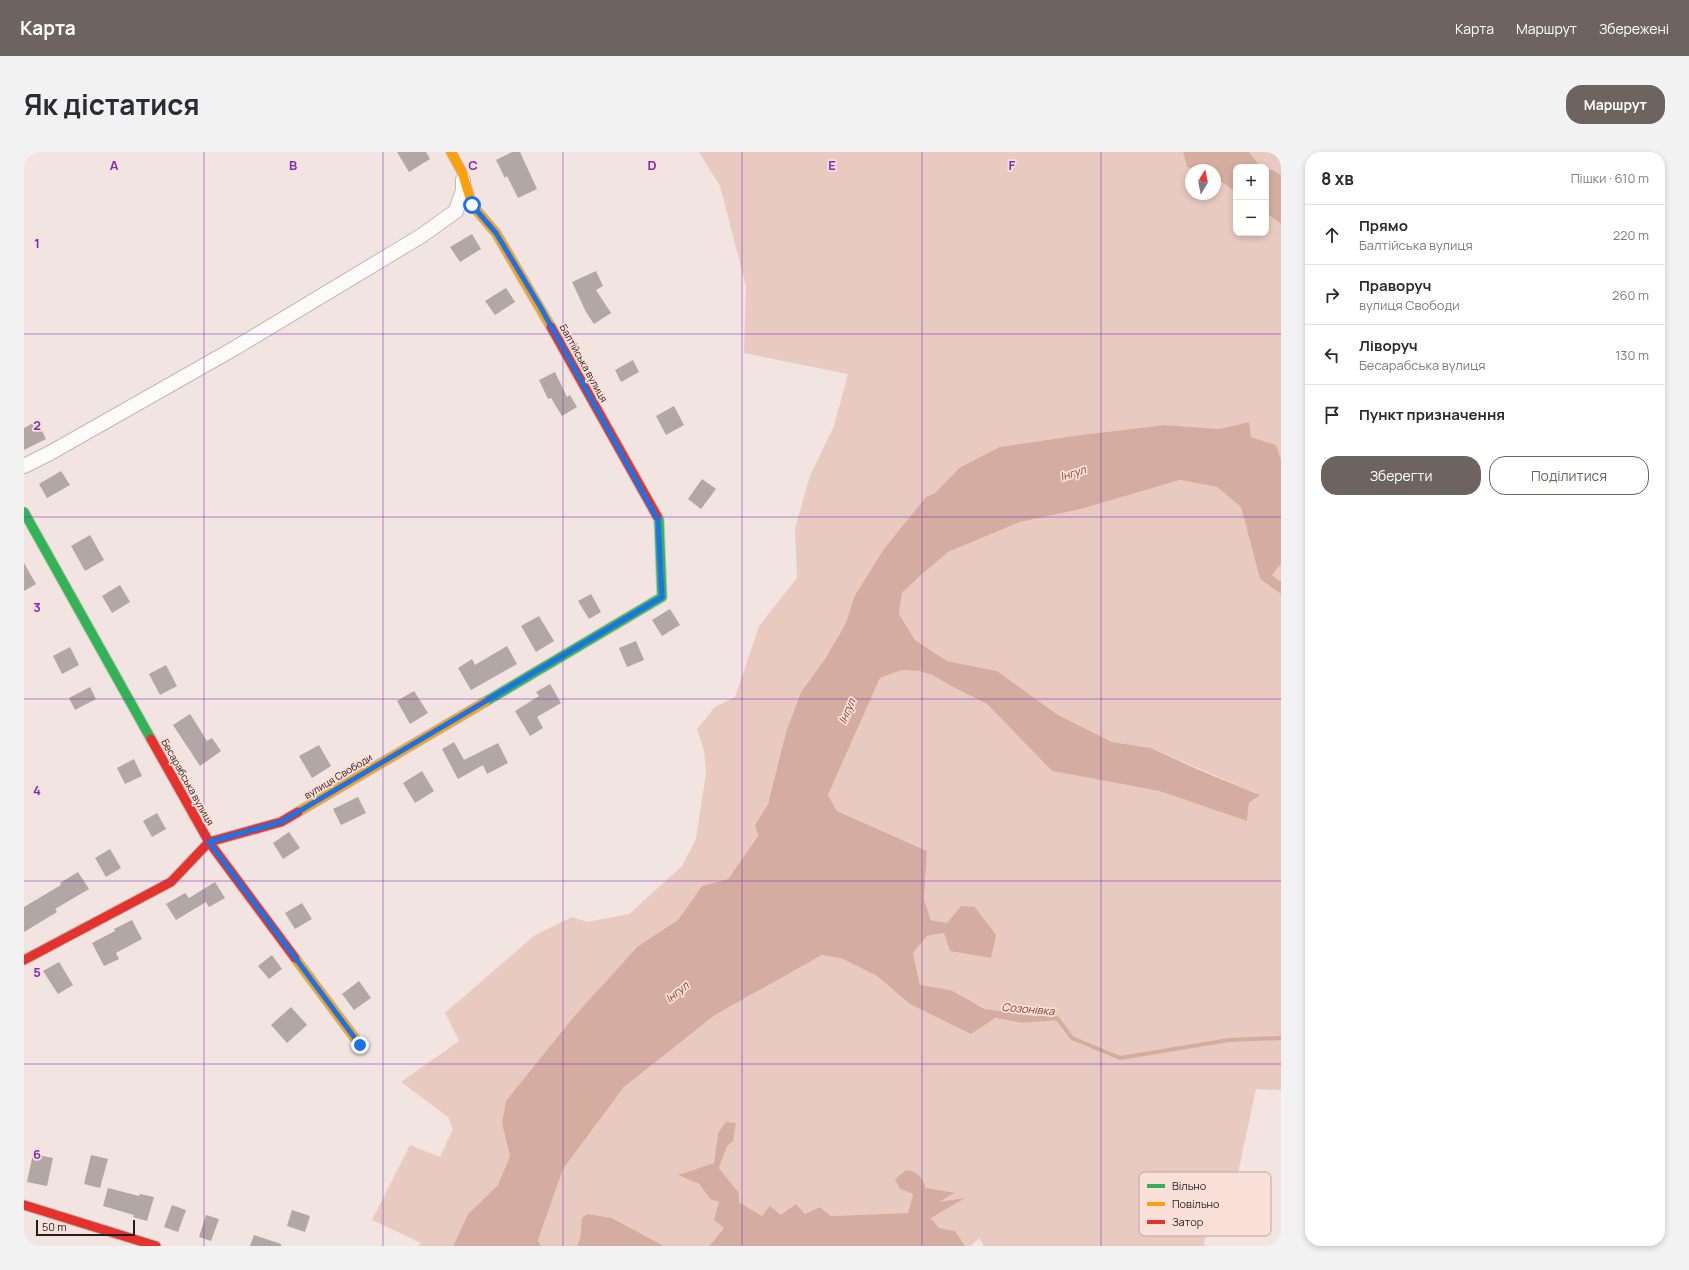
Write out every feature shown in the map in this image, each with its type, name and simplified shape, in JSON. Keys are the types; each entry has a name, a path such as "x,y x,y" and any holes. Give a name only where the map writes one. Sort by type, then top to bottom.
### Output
{"street":[{"name":"Балтійська вулиця","path":"451,152 462,172 472,205 496,233 541,308 658,520 662,597"},
{"path":"24,466 50,453 235,348 422,236 456,211 463,190 462,172"},
{"name":"Бесарабська вулиця","path":"24,512 209,842 360,1045"},
{"name":"вулиця Свободи","path":"209,842 281,822 662,597"},
{"path":"24,960 171,882 209,842"},
{"path":"24,1205 156,1246"}],"shaded area":[{"path":"699,152 1183,152 1186,164 1185,200 1221,200 1221,181 1233,190 1233,236 1269,236 1269,215 1281,224 1281,459 1276,445 1251,437 1249,422 1219,429 1165,425 1080,435 999,447 959,468 935,493 926,497 854,597 846,623 825,659 801,692 786,732 768,804 755,825 758,836 728,879 702,886 678,920 638,946 502,1124 510,1156 498,1185 468,1214 453,1246 419,1246 421,1243 372,1220 410,1145 440,1157 453,1129 448,1117 401,1082 459,1041 445,1013 535,935 572,917 587,922 629,914 682,866 696,839 706,773 704,750 697,729 715,707 735,697 759,626 797,578 795,528 810,476 834,426 848,374 744,353 746,286 720,186"},
{"path":"1249,152 1281,152 1281,175 1273,170 1269,170 1269,164 1259,164"},
{"path":"1180,480 1217,487 1241,507 1260,579 1281,594 1281,1090 1256,1089 1238,1172 1139,1172 1139,1236 1206,1236 1204,1242 1205,1246 984,1246 979,1238 971,1246 965,1246 955,1231 939,1228 931,1218 963,1199 937,1203 954,1194 900,1189 913,1194 908,1213 831,1216 820,1207 805,1214 762,1216 739,1202 739,1193 719,1168 727,1146 718,1133 714,1163 679,1175 699,1184 710,1199 719,1202 724,1228 709,1246 664,1246 612,1218 582,1218 580,1238 577,1246 541,1246 538,1242 563,1169 624,1087 715,1015 822,955 843,959 877,976 910,1004 1022,1023 1058,1020 988,1010 951,990 920,985 913,953 927,936 944,933 961,906 947,923 931,920 924,900 927,851 837,811 828,795 880,678 902,670 919,671 932,675 987,704 1052,771 1159,791 1247,821 1249,803 1260,795 1151,748 1112,742 1058,715 997,671 947,661 915,640 899,614 902,593 948,552 1020,522 1081,509"},
{"path":"1281,564 1281,582 1272,575"}],"water":[{"path":"1183,152 1249,152 1259,164 1233,164 1233,190 1221,181 1221,164 1186,164"},
{"path":"1269,170 1273,170 1281,175 1281,224 1269,215"},
{"name":"Інгул","path":"1249,422 1251,437 1276,445 1281,459 1281,564 1272,575 1281,582 1281,594 1260,579 1241,507 1217,487 1180,480 1081,509 1020,522 948,552 902,593 899,614 915,640 947,661 997,671 1058,715 1112,742 1151,748 1260,795 1249,803 1247,821 1159,791 1052,771 987,704 932,675 919,671 902,670 880,678 828,795 837,811 927,851 924,900 931,920 947,923 961,906 975,907 996,935 991,958 950,951 944,933 927,936 913,953 920,985 951,990 985,1009 1061,1020 1022,1023 995,1018 971,1034 910,1004 877,976 843,959 822,955 715,1015 624,1087 563,1169 538,1241 541,1246 453,1246 468,1214 498,1185 510,1156 502,1124 506,1101 572,1019 638,946 678,920 702,886 728,879 758,836 755,825 768,804 786,732 801,692 825,659 846,623 854,597 884,549 926,497 935,493 959,468 999,447 1080,435 1165,425 1219,429"},
{"path":"726,1122 736,1123 733,1141 727,1146 719,1168 739,1193 739,1202 762,1216 770,1206 781,1215 796,1204 805,1214 820,1207 831,1216 908,1213 913,1194 900,1189 895,1179 906,1170 917,1173 926,1188 955,1193 939,1202 965,1198 931,1218 939,1228 955,1231 965,1246 709,1246 724,1228 714,1220 719,1202 710,1199 699,1184 678,1175 714,1163 718,1133"},
{"path":"587,1214 612,1218 664,1246 577,1246 580,1238 582,1218"}],"building":[{"path":"397,152 426,152 430,159 409,172"},
{"path":"512,152 520,152 537,189 518,198 507,176 505,178 496,160"},
{"path":"472,234 481,249 460,262 450,247"},
{"path":"596,271 603,286 596,290 611,313 594,324 586,312 572,282"},
{"path":"506,288 515,302 495,315 485,301"},
{"path":"633,360 639,372 621,382 615,370"},
{"path":"555,372 567,397 570,395 577,407 562,416 551,398 548,399 539,380"},
{"path":"674,406 684,425 666,435 656,416"},
{"path":"37,421 46,439 24,450 24,428"},
{"path":"61,471 70,485 47,498 39,484"},
{"path":"702,479 716,489 701,509 688,499"},
{"path":"90,535 104,560 85,571 71,546"},
{"path":"24,563 36,584 24,591"},
{"path":"120,585 130,602 112,613 102,596"},
{"path":"591,594 601,612 589,619 578,601"},
{"path":"670,609 680,625 662,636 652,620"},
{"path":"539,616 554,641 536,652 521,626"},
{"path":"636,641 644,660 627,667 619,648"},
{"path":"507,646 517,664 471,690 458,668 472,659 475,665"},
{"path":"70,647 79,665 62,674 53,656"},
{"path":"166,665 177,686 160,695 149,674"},
{"path":"550,684 561,703 537,717 543,728 530,736 515,711 539,696 536,692"},
{"path":"90,687 96,699 75,710 69,698"},
{"path":"414,691 428,713 410,724 397,701"},
{"path":"190,714 207,741 212,738 221,751 200,766 173,725"},
{"path":"454,742 464,760 498,743 508,763 487,774 483,765 458,779 442,749"},
{"path":"319,745 331,766 312,778 299,756"},
{"path":"134,759 142,776 125,784 117,768"},
{"path":"422,771 434,791 415,803 403,783"},
{"path":"358,797 366,813 341,825 333,809"},
{"path":"157,813 166,829 152,837 143,821"},
{"path":"289,832 300,848 283,859 273,843"},
{"path":"110,849 121,868 106,877 95,858"},
{"path":"78,872 89,889 55,909 57,912 24,932 24,907 61,885 60,883"},
{"path":"215,882 225,898 209,907 206,902 176,920 166,904 185,893 189,898"},
{"path":"302,903 312,919 295,929 285,913"},
{"path":"132,920 142,939 116,953 119,959 104,966 92,943"},
{"path":"272,955 282,969 269,979 258,966"},
{"path":"59,962 73,985 58,994 43,971"},
{"path":"359,981 371,998 354,1010 342,994"},
{"path":"291,1007 307,1025 287,1043 271,1025"},
{"path":"33,1154 53,1158 47,1186 27,1182"},
{"path":"91,1155 108,1159 100,1188 84,1184"},
{"path":"108,1188 139,1196 140,1194 154,1197 147,1221 133,1217 134,1215 103,1206"},
{"path":"172,1205 186,1210 178,1232 164,1227"},
{"path":"292,1210 310,1216 305,1232 287,1226"},
{"path":"206,1215 219,1219 211,1241 199,1237"},
{"path":"254,1235 281,1244 281,1246 250,1246"}],"waterway":[{"name":"Созонівка","path":"1039,1017 1057,1018 1072,1038 1120,1058 1229,1040 1281,1038"}],"traffic: fast":[{"path":"24,512 151,739"},
{"path":"485,702 662,597 659,520 657,516"}],"traffic: slow":[{"path":"451,152 462,172 472,205 496,233 551,327"},
{"path":"298,812 485,702"},
{"path":"295,958 360,1045"}],"traffic: jam":[{"path":"551,327 657,516"},
{"path":"151,739 209,842 295,958"},
{"path":"24,960 171,882 209,842 281,822 298,812"},
{"path":"24,1205 156,1246"}],"route":[{"path":"360,1045 209,842 281,822 662,597 658,520 541,308 496,233 472,205"}]}
